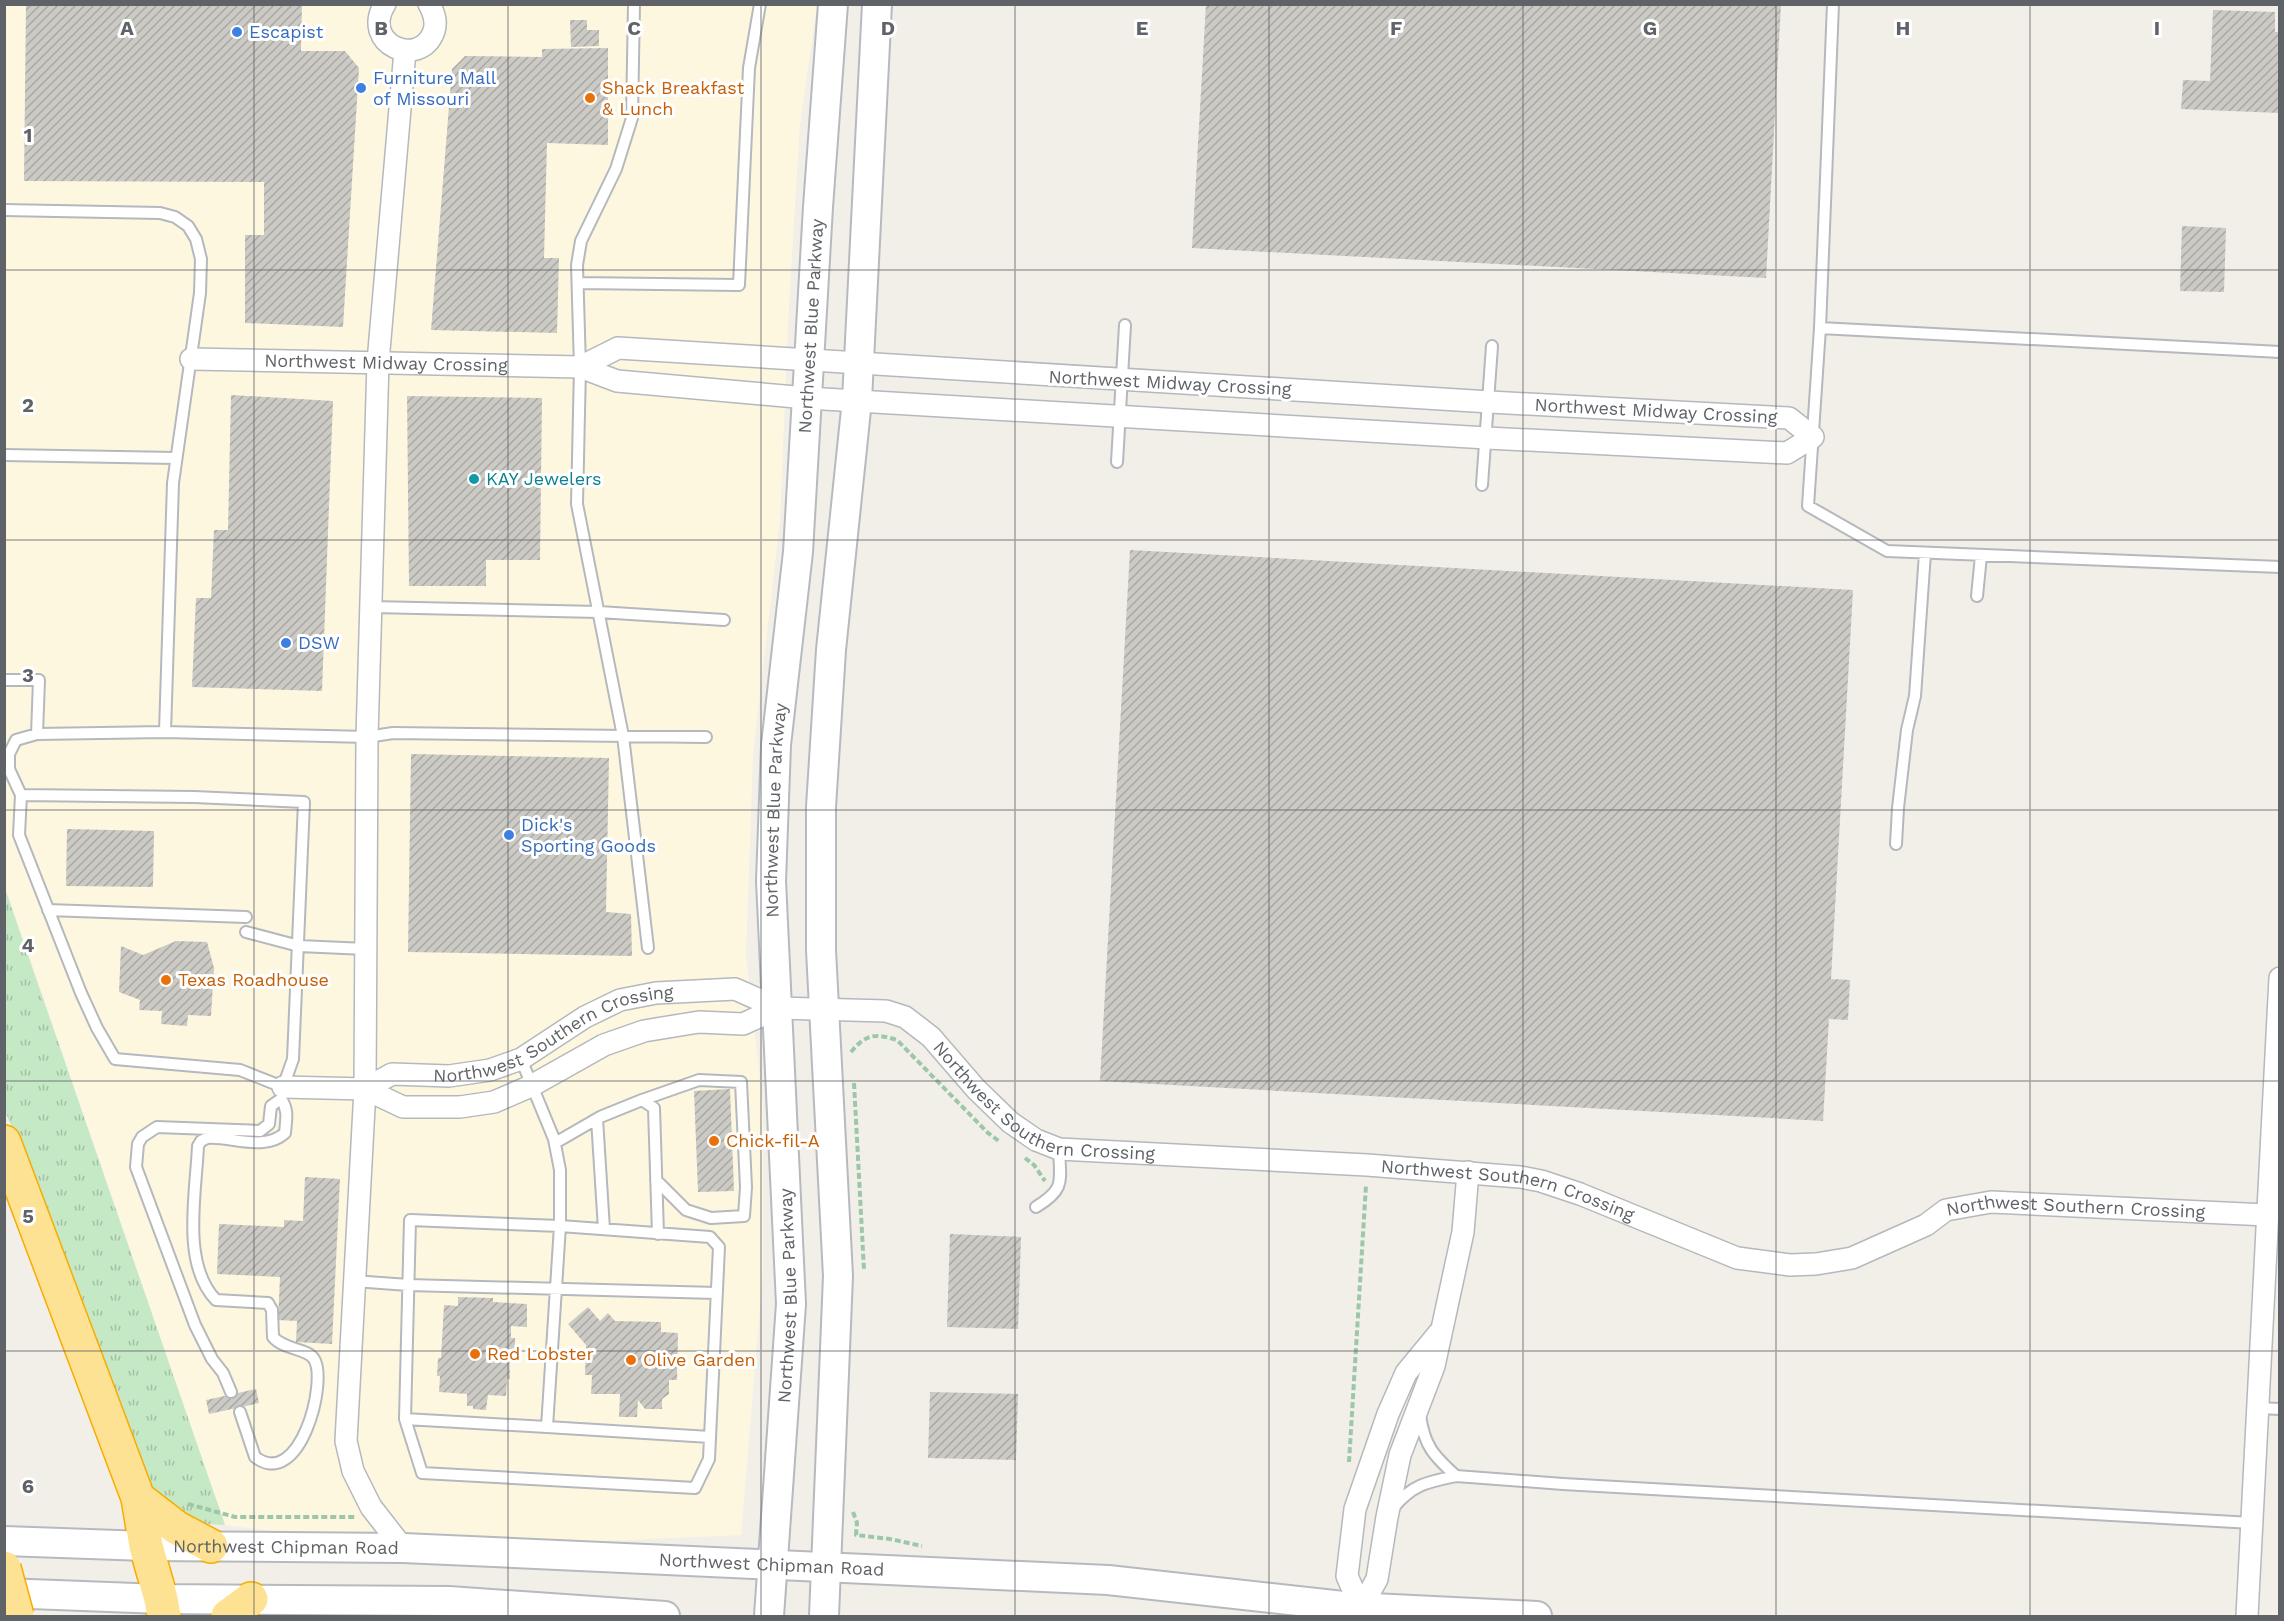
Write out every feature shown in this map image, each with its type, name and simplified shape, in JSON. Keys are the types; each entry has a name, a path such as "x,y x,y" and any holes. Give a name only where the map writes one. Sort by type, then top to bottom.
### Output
{"highway":[{"path":"4,1142 138,1498 146,1546 163,1608"},
{"path":"138,1498 177,1528 211,1546"},
{"path":"4,1568 17,1617"}],"street":[{"path":"385,4 379,20 382,37 396,48 405,51 423,45 430,38 435,20 429,4"},
{"name":"Northwest Blue Parkway","path":"769,1617 791,1304 771,881 776,745 798,552 824,100 832,4"},
{"path":"824,1617 838,1275 821,950 821,807 831,650 857,400 878,4"},
{"path":"403,1548 371,1507 353,1472 346,1441 365,1089 367,737 378,362 405,51"},
{"name":"Northwest Midway Crossing","path":"191,359 580,367 617,381 807,398 1486,438 1787,453 1813,437 1789,418 1490,402 618,348 580,367"},
{"path":"2247,1617 2267,1215 2276,1112 2280,978"},
{"name":"Northwest Southern Crossing","path":"282,1093 365,1089 392,1074 450,1076 489,1070 521,1059 585,1017 620,1000 656,993 735,989 778,1008 886,1011 905,1017 931,1037 976,1089 1010,1122 1036,1140 1059,1149 1367,1165 1468,1172 1541,1181 1737,1258 1790,1265 1816,1264 1852,1258 1926,1225 1946,1210 1991,1202 2267,1215"},
{"name":"Northwest Southern Crossing","path":"365,1089 403,1107 460,1107 494,1102 531,1086 604,1045 644,1031 699,1022 743,1024 778,1008"},
{"path":"1360,1612 1377,1579 1400,1455 1434,1366 1464,1232 1468,1172"},
{"path":"1360,1612 1347,1576 1355,1509 1388,1414 1406,1372 1440,1331"},
{"name":"Northwest Chipman Road","path":"4,1540 146,1546 403,1548 1108,1580 1360,1612 1537,1617"},
{"path":"4,1593 163,1608 240,1608 449,1601 574,1613 665,1617"}],"lane":[{"path":"634,4 632,118 616,169 581,241 577,265 580,367 577,504 623,736 648,948"},
{"path":"578,283 739,285 749,68 760,4"},
{"path":"1833,4 1820,328 1808,506 1887,552 2280,567"},
{"path":"4,210 160,213 175,217 188,226 196,239 201,259 200,293 173,483 165,732"},
{"path":"1117,462 1125,325"},
{"path":"1820,328 2280,352"},
{"path":"1482,485 1490,402 1492,346"},
{"path":"4,455 176,458"},
{"path":"1896,844 1907,730 1915,696 1925,553"},
{"path":"1977,596 1981,556"},
{"path":"371,607 599,612 724,620"},
{"path":"4,680 39,680 38,734"},
{"path":"240,1412 255,1456 261,1461 272,1462 289,1457 297,1449 309,1424 316,1391 316,1367 314,1358 309,1354 286,1348 273,1337 272,1310 268,1303 216,1300 205,1288 193,1252 198,1146 207,1138 255,1142 278,1139 285,1133 287,1114 282,1093 240,1070 115,1059 97,1028 81,993 19,835 21,795 9,769 9,754 16,740 38,734 165,732 367,737 393,733 706,737"},
{"path":"21,795 205,797 304,802 293,1059 282,1093 271,1106 269,1124 260,1131 157,1127 142,1137 136,1153 136,1167 195,1325 212,1359 224,1374 231,1392"},
{"path":"48,910 246,917"},
{"path":"246,932 299,946 366,949"},
{"path":"521,1059 555,1143 560,1170 560,1226 547,1427"},
{"path":"555,1143 597,1119 699,1080 741,1082 746,1187 744,1216 711,1218 686,1210 657,1180"},
{"path":"642,1100 654,1108 658,1234"},
{"path":"597,1119 604,1229"},
{"path":"1036,1207 1053,1195 1060,1185 1059,1149"},
{"path":"410,1220 560,1226 710,1237 719,1247 710,1459 695,1488 422,1473 405,1419 410,1220"},
{"path":"354,1281 408,1285 717,1293"},
{"path":"1420,1404 1422,1431 1426,1443 1433,1455 1456,1476"},
{"path":"2258,1408 2280,1409"},
{"path":"405,1419 710,1437"},
{"path":"1387,1517 1402,1497 1422,1483 1456,1476 1539,1483 2252,1523"}],"path":[{"path":"850,1053 861,1040 882,1035 897,1040 988,1133 1006,1146"},
{"path":"853,1075 864,1281"},
{"path":"1016,1152 1034,1165 1053,1195"},
{"path":"1348,1473 1367,1165"},
{"path":"850,1506 857,1523 856,1535 924,1546"}],"shaded area":[{"path":"4,5 817,5 800,123 788,322 780,520 753,754 746,955 763,1106 763,1271 741,1535 417,1549 225,1525 5,886"}],"green space":[{"path":"4,886 225,1525 187,1523 154,1494 5,1110"}],"building":[{"path":"26,4 302,4 301,51 345,51 359,68 343,327 245,323 245,235 264,235 264,182 24,181"},
{"path":"1206,4 1781,4 1766,278 1192,248"},
{"path":"2213,10 2275,12 2275,32 2280,32 2280,113 2181,109 2183,80 2210,81"},
{"path":"570,20 587,20 587,30 599,30 599,46 571,47"},
{"path":"608,48 608,145 547,143 544,258 559,258 557,333 431,330 452,69 465,56 542,57 542,49"},
{"path":"2182,226 2226,228 2224,292 2180,291"},
{"path":"231,395 333,401 322,691 192,687 196,598 211,598 214,530 228,530"},
{"name":"KAY Jewelers","path":"407,396 542,398 540,560 486,560 486,586 409,586"},
{"path":"1130,550 1853,590 1831,979 1850,980 1848,1020 1829,1019 1823,1121 1100,1081"},
{"name":"Dick's Sporting Goods","path":"411,754 609,758 606,912 631,914 632,956 408,952"},
{"path":"67,829 154,831 153,887 66,886"},
{"name":"Texas Roadhouse","path":"176,941 207,942 214,968 211,1016 188,1015 187,1026 161,1024 162,1011 139,1010 140,1000 119,992 121,946 143,955"},
{"name":"Chick-fil-A","path":"730,1089 734,1191 698,1192 694,1091"},
{"path":"305,1177 340,1179 332,1344 296,1342 297,1321 278,1320 280,1277 217,1274 219,1224 284,1227 284,1220 303,1221"},
{"path":"950,1234 1021,1237 1018,1329 947,1327"},
{"name":"Red Lobster","path":"458,1297 493,1298 493,1302 527,1304 527,1327 511,1326 511,1338 515,1338 515,1350 509,1349 510,1379 507,1379 506,1396 488,1395 486,1410 467,1406 467,1394 439,1392 438,1358 441,1358 444,1305 458,1306"},
{"name":"Olive Garden","path":"588,1307 600,1321 608,1313 615,1321 661,1322 661,1332 678,1333 677,1380 669,1380 669,1394 662,1399 662,1409 645,1409 638,1400 637,1417 619,1417 620,1394 591,1394 592,1375 585,1375 586,1345 568,1324"},
{"path":"256,1389 259,1403 209,1414 206,1400"},
{"path":"930,1392 1018,1394 1016,1460 928,1458"}],"place":[{"name":"Escapist","path":"237,32"},
{"name":"Furniture Mall of Missouri","path":"361,88"},
{"name":"Shack Breakfast & Lunch","path":"590,98"},
{"name":"KAY Jewelers","path":"474,479"},
{"name":"DSW","path":"286,643"},
{"name":"Dick's Sporting Goods","path":"509,835"},
{"name":"Texas Roadhouse","path":"166,980"},
{"name":"Chick-fil-A","path":"714,1141"},
{"name":"Red Lobster","path":"475,1354"},
{"name":"Olive Garden","path":"631,1360"}]}
